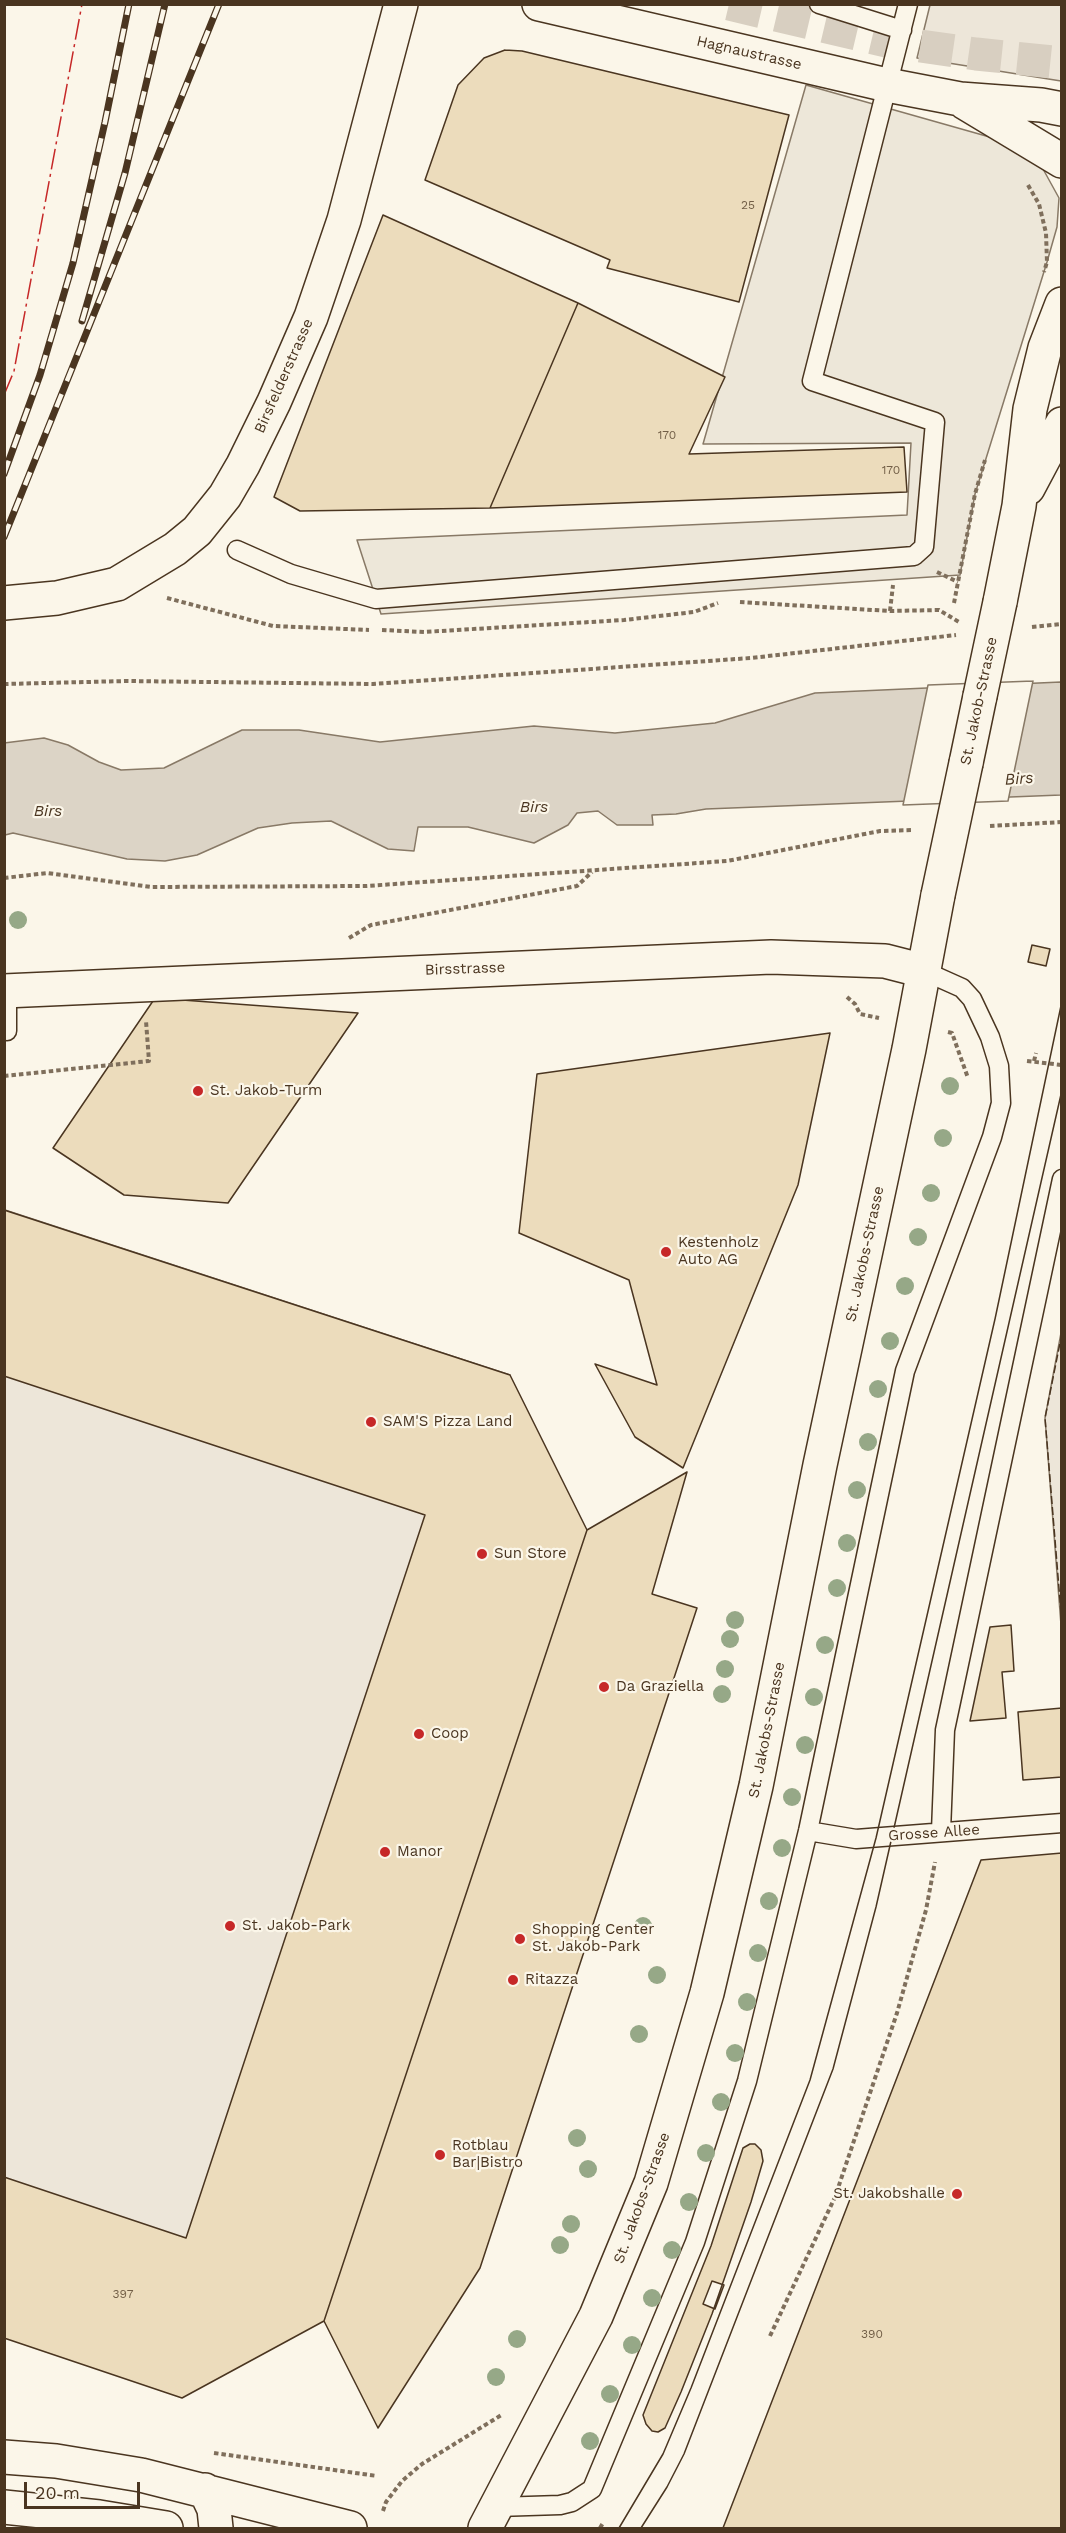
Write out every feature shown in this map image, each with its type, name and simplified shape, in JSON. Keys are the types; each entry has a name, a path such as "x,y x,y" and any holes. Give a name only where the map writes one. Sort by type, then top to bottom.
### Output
{"main road":[{"name":"Birsfelderstrasse","path":"4,603 57,598 117,584 175,549 205,523 225,496 274,402 311,317 344,220 401,4"},
{"name":"Hagnaustrasse","path":"539,4 887,85 960,99 1041,105 1062,109"},
{"name":"Hagnaustrasse","path":"960,99 1062,161"},
{"name":"St. Jakob-Strasse","path":"938,895 1019,506 1030,409 1045,348 1062,304"},
{"name":"St. Jakob-Strasse","path":"1019,506 1062,424"},
{"name":"St. Jakobs-Strasse","path":"491,2518 566,2375 609,2286 651,2183 707,1993 756,1786 820,1465 909,1050 938,895"},
{"name":"Birsstrasse","path":"6,991 771,957 885,961 924,971"},
{"path":"4,2457 89,2466 141,2475 212,2509 365,2524"},
{"path":"4,2507 99,2517 166,2529"}],"lane":[{"path":"819,4 902,30"},
{"path":"237,550 291,574 332,588 376,599 914,556 924,547 935,422 812,381 908,4"},
{"path":"491,2518 572,2502 592,2489 702,2221 747,2081 808,1831 905,1371 992,1137 1001,1103 999,1066 990,1037 972,999 962,988 924,971"},
{"path":"6,991 7,1031"},
{"path":"941,1831 945,1730 1062,1179"},
{"name":"Grosse Allee","path":"808,1831 856,1839 941,1831 1062,1824"}],"path":[{"path":"954,603 960,575"},
{"path":"1029,627 1062,624"},
{"path":"4,684 127,681 373,684 751,658 965,634"},
{"path":"4,878 47,873 151,887 366,886 727,861 880,831"},
{"path":"348,938 371,925 578,886 593,871"},
{"path":"1034,1061 1036,1053"},
{"path":"4,1076 149,1060"},
{"path":"770,2336 835,2197 897,2013 926,1910 941,1831"},
{"path":"365,2524 402,2481 439,2452 508,2411"},
{"path":"600,2529 603,2523"}],"shaded area":[{"path":"930,5 1061,5 1061,81 917,58"},
{"path":"806,85 1032,149 1059,198 1057,227 975,494 960,575 381,614 357,540 907,515 911,443 703,444"},
{"name":"St. Jakob-Park","path":"5,1210 510,1375 324,2321 5,2338"},
{"path":"1061,1333 1061,1625 1045,1418"}],"water":[{"name":"Birs","path":"1061,682 1061,795 706,809 652,815 653,825 617,825 598,811 577,813 568,825 534,843 468,827 418,827 414,851 388,849 331,821 292,823 258,828 197,855 165,861 127,859 13,833 5,835 4,743 44,738 68,745 99,762 121,770 164,768 242,730 299,730 380,742 534,726 615,733 715,723 815,693"}],"pier":[{"path":"1033,681 1008,801 903,805 928,685"}],"building":[{"path":"505,50 522,51 789,115 739,302 607,268 610,260 425,180 458,85 484,58"},
{"path":"383,215 578,303 490,508 300,511 274,497"},
{"path":"578,303 725,377 689,454 904,447 907,492 490,508"},
{"path":"1032,945 1050,949 1046,966 1028,962"},
{"name":"St. Jakob-Turm","path":"155,998 358,1013 228,1203 124,1195 53,1148"},
{"name":"Kestenholz Auto AG","path":"830,1033 798,1185 683,1468 635,1437 595,1364 657,1385 629,1280 519,1233 537,1074"},
{"path":"4,1210 510,1375 587,1530 324,2321 182,2398 4,2338 4,2177 186,2238 425,1515 4,1376"},
{"name":"Shopping Center St. Jakob-Park","path":"687,1472 652,1594 697,1608 480,2268 378,2428 324,2321 587,1530"},
{"path":"1011,1625 1014,1671 1002,1672 1006,1718 970,1721 990,1627"},
{"path":"1062,1708 1062,1777 1023,1780 1018,1712"},
{"name":"St. Jakobshalle","path":"1062,1853 1062,2528 723,2528 981,1860"},
{"path":"755,2144 761,2150 763,2161 751,2202 712,2314 681,2392 665,2428 658,2432 652,2431 643,2415 711,2246 743,2148"},
{"path":"712,2281 724,2285 715,2309 703,2304"}],"tunnel":[{"path":"729,4 886,41 1062,63"}],"tram line":[{"path":"619,2528 663,2454 691,2388 810,2080 876,1838 995,1319 1062,1001"},
{"path":"641,2528 667,2487 684,2454 833,2069 876,1907 1062,1090"}],"railway":[{"path":"4,474 40,375 73,263 129,4"},
{"path":"82,321 125,173 165,4"},
{"path":"4,537 219,4"}],"fence":[{"path":"1062,1333 1045,1418 1062,1625"}],"power":[{"path":"4,395 14,371 82,4"}],"place":[{"name":"St. Jakob-Turm","path":"198,1091"},
{"name":"Kestenholz Auto AG","path":"666,1252"},
{"name":"SAM'S Pizza Land","path":"371,1422"},
{"name":"Sun Store","path":"482,1554"},
{"name":"Da Graziella","path":"604,1687"},
{"name":"Coop","path":"419,1734"},
{"name":"Manor","path":"385,1852"},
{"name":"St. Jakob-Park","path":"230,1926"},
{"name":"Shopping Center St. Jakob-Park","path":"520,1939"},
{"name":"Ritazza","path":"513,1980"},
{"name":"Rotblau Bar|Bistro","path":"440,2155"},
{"name":"St. Jakobshalle","path":"957,2194"}]}
